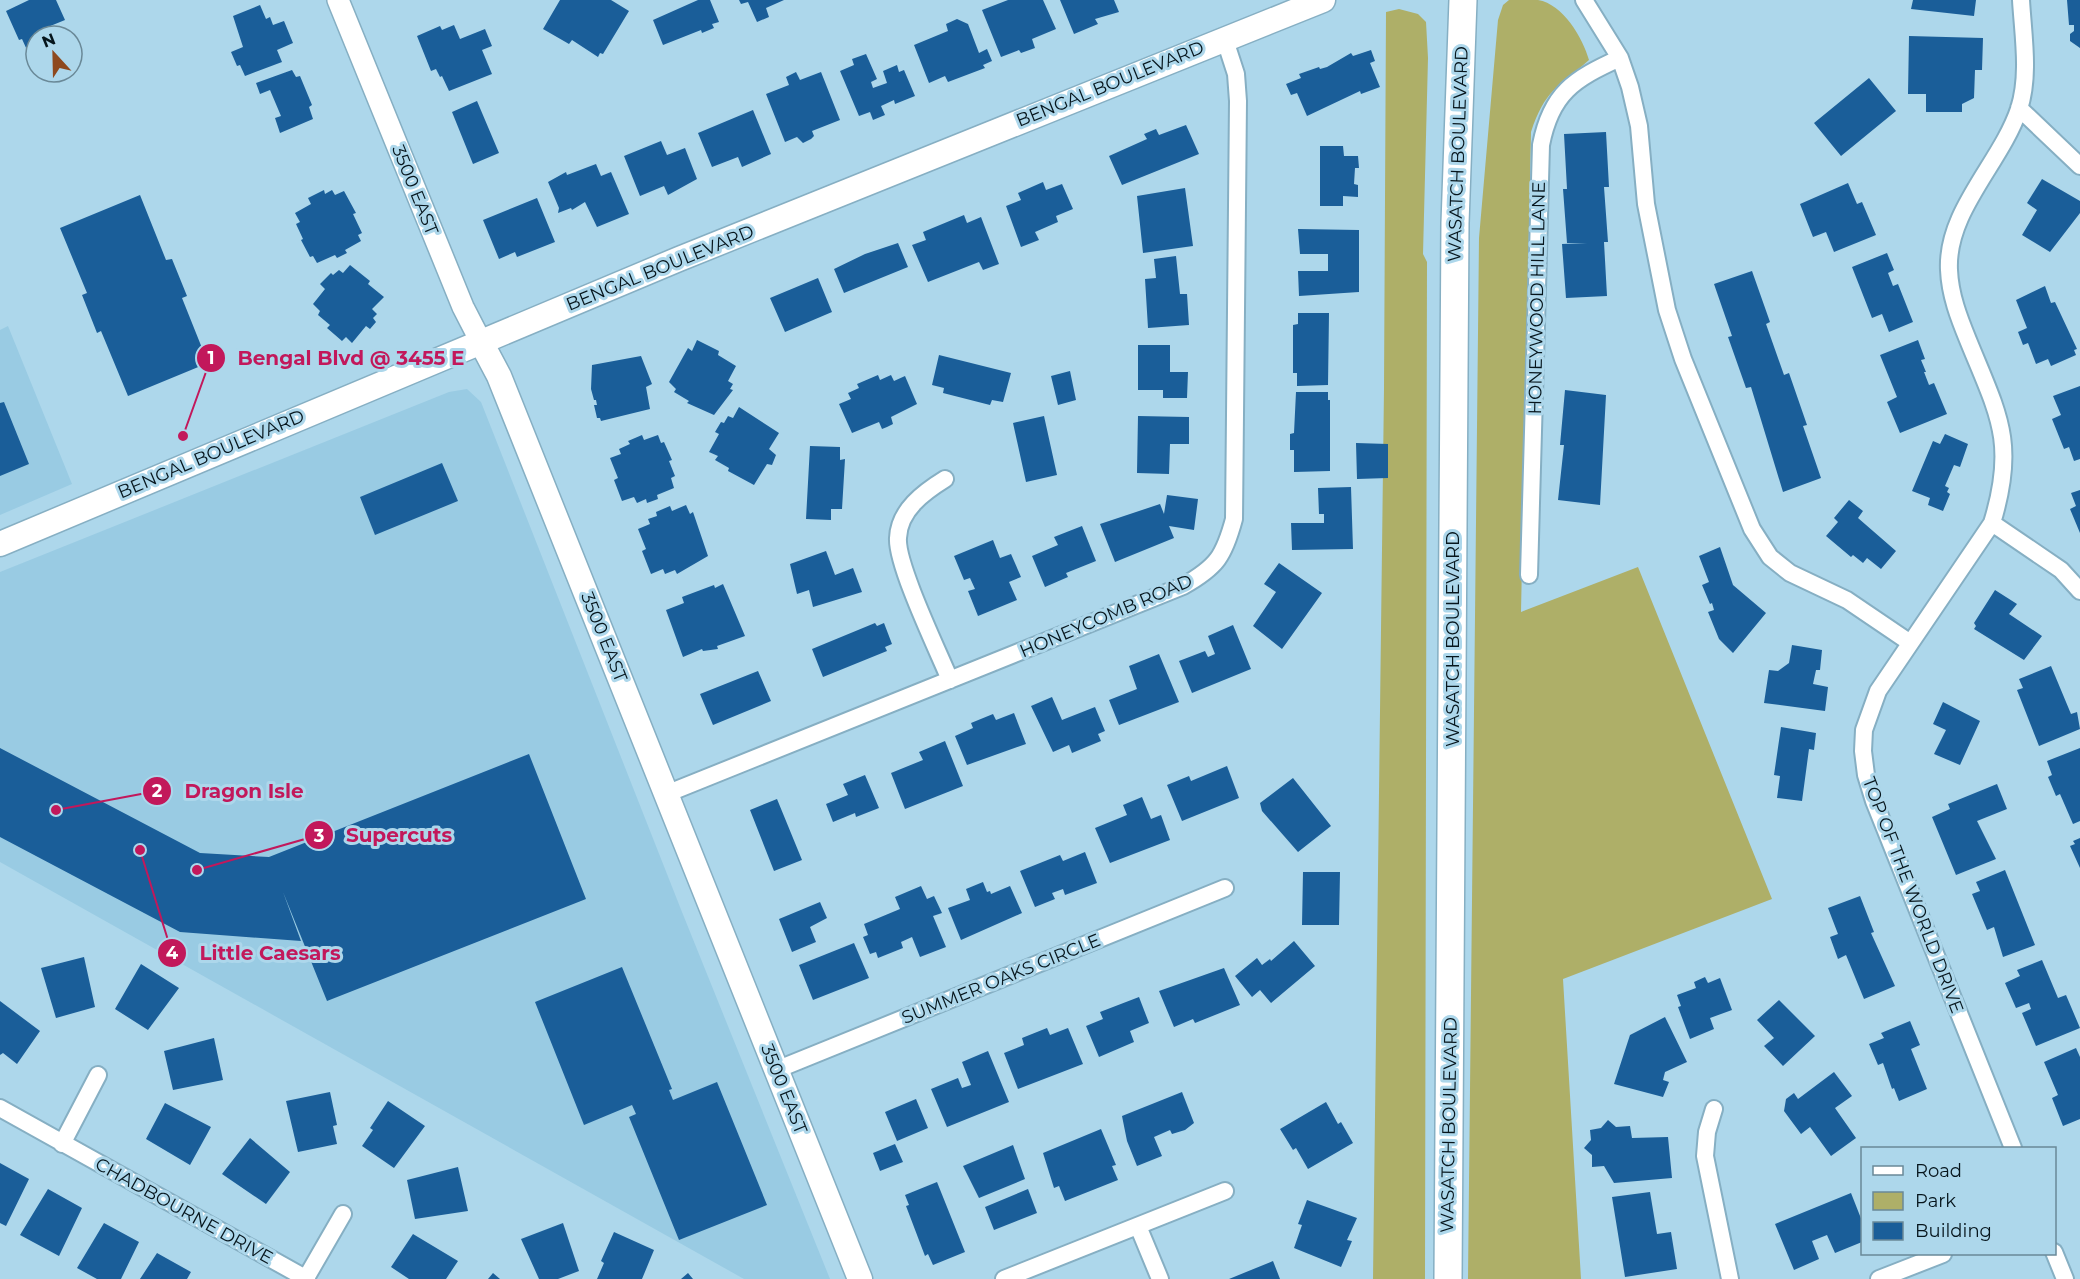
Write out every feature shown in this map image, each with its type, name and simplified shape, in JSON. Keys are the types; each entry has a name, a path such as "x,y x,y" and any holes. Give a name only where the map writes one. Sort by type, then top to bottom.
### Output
{"main road":[{"name":"BENGAL BOULEVARD","path":"0,544 481,342 1224,37 1323,0"},
{"name":"WASATCH BOULEVARD","path":"1448,1279 1455,259 1463,0"},
{"name":"3500 EAST","path":"481,342 499,376 860,1279"}],"street":[{"name":"3500 EAST","path":"338,0 463,307 481,342"},
{"path":"1584,0 1620,58 1630,87 1639,126 1646,204 1668,310 1683,359 1752,529 1770,557 1790,573 1847,600 1909,642"},
{"name":"TOP OF THE WORLD DRIVE","path":"2012,1147 1866,775 1864,730 1870,711 1888,674 1992,523 2001,494 2005,466 2004,441 1999,416 1953,302 1948,268 1954,236 1967,204 1996,158 2019,108 2025,65 2021,0"},
{"name":"HONEYCOMB ROAD","path":"666,794 1182,586 1200,576 1226,548 1234,519 1238,101 1236,74 1224,37"},
{"name":"HONEYWOOD HILL LANE","path":"1529,575 1540,145 1546,119 1559,97 1577,80 1620,58"},
{"path":"2019,108 2080,166"},
{"path":"945,479 921,494 904,517 898,537 902,561 950,680"},
{"path":"1992,523 2061,570 2080,591"},
{"name":"SUMMER OAKS CIRCLE","path":"776,1070 1225,888"},
{"path":"62,1144 98,1075"},
{"name":"CHADBOURNE DRIVE","path":"0,1108 307,1279 343,1214"},
{"path":"1714,1110 1707,1132 1705,1156 1730,1279"},
{"path":"1004,1279 1225,1191"},
{"path":"1138,1226 1160,1279"},
{"path":"1879,1279 1940,1255"},
{"path":"2056,1255 2065,1279"}],"shaded area":[{"path":"8,326 72,484 0,515 0,330"},
{"path":"467,389 481,402 682,912 830,1279 744,1279 0,862 0,572 449,392"}],"green space":[{"path":"1509,0 1538,0 1556,8 1577,32 1589,60 1547,98 1531,132 1521,612 1638,567 1772,899 1563,979 1581,1279 1468,1279 1479,238 1498,20 1503,5"},
{"path":"1399,9 1418,14 1426,22 1428,58 1423,254 1427,262 1425,1279 1373,1279 1384,388 1386,12"}],"building":[{"path":"29,0 56,0 65,20 55,24 24,24 24,43 22,39 19,40 6,11"},
{"path":"560,0 611,0 629,11 603,54 600,53 598,57 572,40 569,44 543,29"},
{"path":"698,0 710,0 719,22 712,24 714,28 702,33 701,30 663,45 653,20"},
{"path":"739,0 784,0 766,8 769,17 757,22 748,2 741,4"},
{"path":"1008,0 1043,0 1056,29 1032,39 1035,48 1021,53 1019,50 1001,57 982,10"},
{"path":"1060,0 1114,0 1119,12 1095,19 1098,24 1074,34"},
{"path":"1913,0 1976,0 1974,16 1911,9"},
{"path":"2067,0 2080,0 2080,48 2070,41 2074,25 2069,25"},
{"path":"260,5 266,19 270,17 273,25 284,21 293,43 277,50 282,62 245,76 240,65 237,66 231,52 243,47 233,16"},
{"path":"957,19 968,24 979,53 987,49 992,61 983,65 985,68 948,82 945,76 929,83 914,45 948,31 946,24"},
{"path":"454,25 460,39 485,29 492,46 482,50 492,74 449,91 436,69 431,71 417,36 440,26 442,30"},
{"path":"1909,36 1983,38 1982,70 1975,70 1974,98 1962,104 1962,112 1926,112 1926,94 1908,94"},
{"path":"1371,50 1375,61 1370,63 1380,87 1361,94 1360,91 1307,116 1297,93 1291,95 1286,84 1301,78 1299,74 1319,67 1320,69 1327,67 1351,53 1353,56"},
{"path":"866,54 877,79 871,82 873,88 887,83 883,71 897,65 899,72 904,70 915,96 895,104 894,100 881,106 885,115 873,120 870,112 859,116 840,71 854,65 852,59"},
{"path":"292,70 296,77 300,76 312,105 309,107 313,119 280,133 275,118 281,116 270,90 260,94 256,83"},
{"path":"796,72 800,80 821,72 840,120 812,131 814,136 803,143 797,137 785,142 766,94 789,85 786,77"},
{"path":"1869,78 1896,111 1841,156 1814,123"},
{"path":"477,101 499,153 473,164 452,112"},
{"path":"753,110 771,154 742,167 738,157 712,167 698,133"},
{"path":"1186,125 1199,154 1122,185 1109,156 1147,139 1144,134 1156,129 1159,135"},
{"path":"1606,132 1609,187 1604,187 1608,242 1604,242 1607,296 1566,298 1562,244 1587,243 1567,243 1563,189 1567,189 1564,134"},
{"path":"661,141 667,155 685,148 697,179 668,195 664,186 640,196 624,156"},
{"path":"1320,146 1343,146 1344,156 1358,156 1359,168 1355,168 1354,184 1358,185 1358,197 1343,196 1343,206 1320,206"},
{"path":"596,164 601,176 611,172 629,214 597,227 585,202 572,210 571,208 558,213 559,208 548,182 566,172 567,175"},
{"path":"2042,179 2080,201 2080,213 2050,252 2022,235 2037,210 2027,203"},
{"path":"1043,182 1046,190 1062,184 1073,209 1056,216 1058,222 1035,232 1039,240 1021,247 1006,206 1021,200 1018,193"},
{"path":"1848,183 1857,204 1862,202 1876,235 1834,252 1826,232 1813,237 1800,204"},
{"path":"1185,188 1193,246 1143,253 1137,196"},
{"path":"324,190 325,194 332,190 335,195 344,191 356,213 353,214 362,233 358,235 361,241 345,250 347,253 337,258 335,255 317,263 313,256 310,257 301,240 303,239 296,224 300,222 295,213 311,204 308,198"},
{"path":"140,195 166,260 172,259 187,296 182,298 208,363 128,396 101,331 97,333 82,295 87,293 60,228"},
{"path":"537,198 555,242 517,257 515,252 499,259 483,220"},
{"path":"964,215 967,223 981,217 999,264 983,270 979,262 928,282 912,245 926,240 923,232"},
{"path":"1298,229 1359,230 1359,292 1299,296 1298,271 1328,271 1328,254 1300,254"},
{"path":"898,243 908,267 844,293 834,269 865,254"},
{"path":"1887,253 1894,270 1888,273 1893,286 1898,284 1913,322 1889,332 1882,314 1872,318 1852,267"},
{"path":"1176,256 1180,294 1187,294 1189,325 1148,328 1145,279 1156,278 1154,259"},
{"path":"350,265 370,281 368,284 384,297 372,309 377,314 373,318 376,322 370,329 366,326 352,343 346,337 342,341 327,328 330,325 318,315 320,311 313,304 325,289 320,284 331,273 333,275 339,270 343,273"},
{"path":"1752,271 1770,322 1766,324 1784,375 1789,373 1807,425 1803,426 1821,478 1783,492 1751,387 1746,388 1728,337 1732,336 1714,284"},
{"path":"818,278 832,312 785,332 770,298"},
{"path":"2045,286 2051,303 2055,302 2077,349 2074,350 2076,355 2051,366 2048,359 2036,364 2028,343 2023,345 2018,332 2027,328 2016,300"},
{"path":"1298,313 1329,313 1328,385 1297,386 1297,373 1293,373 1293,325 1298,324"},
{"path":"697,340 719,351 718,355 736,366 728,381 733,384 730,389 733,390 714,415 687,403 689,401 674,392 676,389 669,382 688,348 692,351"},
{"path":"1918,340 1925,359 1921,360 1929,385 1934,383 1947,414 1900,433 1887,402 1897,397 1880,355"},
{"path":"1138,345 1170,345 1170,372 1188,372 1187,398 1163,398 1163,390 1138,390"},
{"path":"939,355 1011,373 1003,402 992,400 990,405 943,393 944,388 932,385"},
{"path":"641,356 652,384 646,387 650,409 601,421 597,418 594,405 597,405 596,400 594,400 591,389 592,365"},
{"path":"1070,371 1076,400 1058,405 1051,376"},
{"path":"878,375 880,380 891,375 894,381 905,376 917,404 891,417 893,424 887,427 882,429 879,422 852,433 839,404 851,399 848,393 859,388 857,384"},
{"path":"2080,386 2080,459 2074,461 2069,447 2064,449 2052,419 2061,415 2053,396"},
{"path":"1565,390 1606,395 1600,505 1558,500 1564,445 1560,445"},
{"path":"1296,392 1328,392 1330,471 1294,472 1294,450 1290,450 1290,434 1294,433"},
{"path":"4,402 29,464 0,476 0,403"},
{"path":"739,407 779,433 769,449 776,455 772,465 767,464 754,485 728,471 729,468 715,460 718,456 709,452 719,434 715,432 721,422 724,423 728,416 733,418"},
{"path":"1044,416 1057,475 1026,482 1013,423"},
{"path":"1138,416 1189,417 1189,444 1170,444 1169,474 1137,473"},
{"path":"1945,434 1968,444 1960,467 1954,465 1945,486 1949,488 1947,492 1950,494 1943,511 1928,505 1930,498 1912,491 1933,441 1940,444"},
{"path":"642,435 644,440 658,435 661,443 664,442 672,460 669,461 675,476 671,478 674,488 657,495 658,499 647,503 646,499 637,503 634,497 622,501 614,480 618,478 610,458 621,454 619,449 630,444 628,441"},
{"path":"1356,443 1388,444 1388,478 1357,479"},
{"path":"810,446 840,447 840,460 845,459 842,509 831,509 831,520 806,519"},
{"path":"442,463 458,501 375,535 360,497"},
{"path":"1351,487 1353,549 1292,550 1291,523 1324,523 1324,514 1319,514 1318,488"},
{"path":"2080,490 2080,533 2070,509 2076,506 2071,493"},
{"path":"1167,495 1198,499 1194,530 1169,526 1174,538 1115,562 1100,524 1160,504 1164,514"},
{"path":"1849,500 1863,511 1858,518 1896,551 1881,569 1867,558 1863,563 1853,555 1851,557 1826,536 1838,522 1834,518"},
{"path":"686,505 690,514 693,512 708,556 677,574 675,570 665,574 663,569 651,574 642,551 646,549 638,529 650,524 648,519 657,516 656,512 670,506 672,511"},
{"path":"1082,526 1096,561 1066,573 1068,577 1045,587 1032,556 1058,545 1054,537"},
{"path":"993,540 1000,558 1011,554 1021,577 1009,582 1017,600 978,616 968,591 975,589 970,578 964,580 954,556"},
{"path":"1720,547 1733,585 1766,613 1733,653 1719,639 1708,612 1714,610 1712,603 1710,604 1702,585 1709,582 1699,556"},
{"path":"826,551 835,575 853,568 862,592 813,607 809,590 797,594 790,564"},
{"path":"1279,563 1322,593 1282,649 1253,626 1276,592 1264,584"},
{"path":"723,584 745,636 717,646 718,649 703,651 702,649 683,657 666,610 684,603 682,597"},
{"path":"1995,590 2017,604 2009,614 2042,636 2024,660 1974,629 1976,626 1974,623"},
{"path":"875,623 877,626 884,623 892,644 885,647 887,651 823,677 812,649"},
{"path":"1233,625 1251,669 1192,693 1179,661 1205,651 1208,657 1215,654 1208,636"},
{"path":"1792,645 1822,650 1820,670 1816,670 1813,684 1828,687 1825,711 1764,703 1769,670 1778,671 1789,663"},
{"path":"1159,654 1179,702 1119,725 1109,700 1137,689 1129,666"},
{"path":"2051,666 2071,714 2077,712 2080,729 2039,746 2017,690 2023,688 2019,679"},
{"path":"758,671 771,701 713,725 700,694"},
{"path":"1052,697 1062,720 1095,707 1105,731 1098,734 1101,741 1072,753 1069,745 1053,752 1031,706"},
{"path":"1943,702 1980,721 1960,765 1934,754 1946,730 1933,724"},
{"path":"1014,713 1026,744 967,765 955,736 973,728 971,723 993,714 996,720"},
{"path":"1781,727 1816,733 1814,750 1809,749 1802,801 1777,798 1780,776 1774,775"},
{"path":"945,741 963,786 905,809 891,773 923,760 919,752"},
{"path":"0,748 200,853 269,857 529,754 586,899 327,1001 283,892 301,941 180,932 0,837"},
{"path":"2080,748 2080,821 2073,824 2060,794 2056,796 2048,777 2052,775 2047,761"},
{"path":"1227,766 1239,798 1182,821 1167,785 1189,776 1191,781"},
{"path":"865,775 879,808 856,817 855,813 833,822 826,804 848,795 843,784"},
{"path":"1293,778 1331,826 1298,852 1262,811 1260,803"},
{"path":"1997,784 2007,809 1977,821 1996,859 1956,875 1932,817 1950,809 1948,804"},
{"path":"1142,797 1151,819 1161,815 1170,840 1110,863 1095,828 1127,815 1123,805"},
{"path":"777,799 802,860 774,871 750,810"},
{"path":"2080,838 2080,868 2070,846 2075,844 2073,841"},
{"path":"1085,852 1097,883 1065,895 1063,889 1052,893 1055,899 1035,907 1020,871 1060,855 1063,861"},
{"path":"2005,870 2035,945 2003,957 1994,927 1987,930 1972,894 1980,891 1976,882"},
{"path":"1303,872 1340,872 1339,925 1302,925"},
{"path":"983,882 987,892 990,891 991,894 1010,886 1022,913 961,940 948,908 970,900 966,889"},
{"path":"921,886 927,899 934,896 942,913 933,916 946,947 920,957 912,937 901,942 903,948 878,958 876,952 870,954 863,937 868,935 864,924 900,909 895,897"},
{"path":"1860,896 1874,932 1871,933 1895,986 1864,999 1846,955 1838,959 1830,937 1838,934 1828,908"},
{"path":"820,902 827,918 810,927 816,942 792,952 779,919"},
{"path":"1294,941 1315,966 1271,1003 1260,990 1252,997 1235,976 1257,958 1262,965 1270,959 1271,961"},
{"path":"854,943 869,978 813,1000 799,965"},
{"path":"84,957 95,1007 56,1018 41,968"},
{"path":"2042,960 2058,998 2066,995 2080,1028 2036,1046 2022,1013 2031,1009 2029,1003 2016,1008 2005,983 2020,976 2017,970"},
{"path":"141,964 179,988 148,1030 115,1009"},
{"path":"622,967 672,1089 669,1090 673,1100 717,1082 767,1205 679,1240 629,1117 636,1114 632,1105 584,1125 535,1002"},
{"path":"1224,968 1240,1005 1195,1023 1193,1019 1174,1027 1159,991"},
{"path":"1705,977 1708,983 1720,978 1732,1010 1710,1018 1714,1029 1690,1039 1678,1007 1681,1006 1677,995 1696,988 1694,982"},
{"path":"1139,997 1149,1023 1130,1031 1134,1042 1099,1057 1086,1026 1103,1019 1100,1012"},
{"path":"1779,1000 1815,1036 1783,1066 1764,1046 1774,1038 1757,1020"},
{"path":"0,1001 40,1031 17,1064 3,1053 0,1055"},
{"path":"1665,1017 1687,1062 1665,1072 1663,1080 1669,1082 1663,1097 1614,1084 1630,1035"},
{"path":"1910,1021 1920,1045 1911,1049 1927,1089 1899,1101 1883,1063 1878,1065 1869,1044 1884,1038 1881,1033"},
{"path":"1047,1028 1050,1035 1068,1028 1083,1064 1018,1089 1004,1053 1024,1045 1022,1038"},
{"path":"214,1038 223,1080 173,1090 164,1051"},
{"path":"2076,1048 2080,1057 2080,1119 2063,1126 2052,1098 2058,1095 2044,1062"},
{"path":"988,1051 1009,1102 947,1127 931,1089 958,1078 962,1088 971,1085 962,1062"},
{"path":"1834,1072 1852,1096 1835,1108 1856,1138 1831,1156 1810,1127 1801,1134 1784,1111 1786,1099 1794,1093 1798,1099"},
{"path":"330,1092 337,1125 333,1126 337,1144 298,1152 286,1101"},
{"path":"1182,1092 1194,1123 1185,1130 1172,1134 1170,1130 1154,1137 1162,1156 1137,1166 1127,1141 1122,1116"},
{"path":"916,1099 928,1128 897,1141 885,1112"},
{"path":"388,1101 425,1126 394,1168 362,1146 373,1130 370,1128"},
{"path":"1326,1102 1338,1124 1341,1122 1353,1143 1308,1169 1296,1148 1293,1150 1280,1129"},
{"path":"165,1103 211,1127 190,1165 146,1139"},
{"path":"1608,1120 1616,1127 1630,1126 1632,1138 1668,1137 1672,1178 1614,1183 1604,1166 1592,1167 1592,1155 1584,1148 1591,1140 1590,1130 1601,1128"},
{"path":"1101,1129 1116,1165 1112,1166 1118,1180 1065,1201 1059,1186 1054,1188 1043,1153"},
{"path":"250,1138 290,1172 266,1204 222,1174"},
{"path":"895,1144 903,1162 880,1171 873,1153"},
{"path":"1013,1145 1025,1179 979,1198 963,1166"},
{"path":"0,1163 29,1179 6,1226 0,1223"},
{"path":"458,1167 468,1211 415,1219 407,1180"},
{"path":"937,1182 965,1252 933,1265 928,1254 925,1256 906,1206 909,1205 905,1195"},
{"path":"48,1189 82,1208 59,1256 20,1235"},
{"path":"1028,1189 1037,1213 994,1230 985,1207"},
{"path":"1650,1192 1657,1234 1671,1232 1677,1269 1625,1277 1612,1197"},
{"path":"1851,1193 1861,1218 1861,1242 1835,1253 1827,1235 1812,1241 1819,1259 1794,1270 1775,1224"},
{"path":"1307,1200 1357,1218 1347,1240 1352,1241 1341,1267 1294,1248 1302,1225 1298,1224"},
{"path":"104,1223 139,1242 121,1279 97,1279 77,1268"},
{"path":"563,1223 579,1271 558,1279 539,1279 521,1239"},
{"path":"614,1232 654,1250 642,1279 597,1279 604,1263 601,1261"},
{"path":"413,1234 458,1261 446,1279 409,1279 391,1267"},
{"path":"157,1253 191,1272 187,1279 140,1279"},
{"path":"1273,1261 1280,1279 1229,1279"},
{"path":"493,1273 500,1279 488,1279"},
{"path":"688,1273 693,1279 681,1279"}],"place":[{"name":"Bengal Blvd @ 3455 E","path":"183,436"},
{"name":"Dragon Isle","path":"56,810"},
{"name":"Little Caesars","path":"140,850"},
{"name":"Supercuts","path":"197,870"}]}
